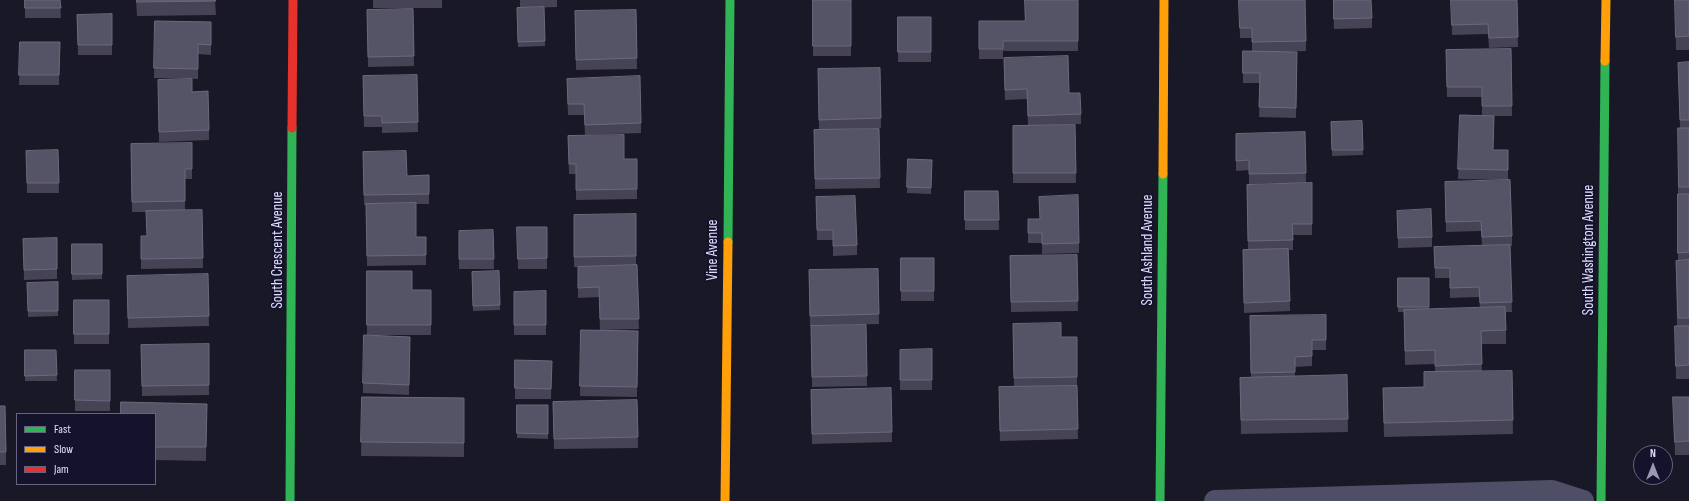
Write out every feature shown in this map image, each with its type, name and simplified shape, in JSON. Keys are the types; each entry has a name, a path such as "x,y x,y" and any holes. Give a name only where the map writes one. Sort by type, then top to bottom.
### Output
{"street":[{"name":"South Crescent Avenue","path":"290,501 293,0"},
{"name":"Vine Avenue","path":"725,501 730,0"},
{"name":"South Ashland Avenue","path":"1160,501 1164,0"},
{"name":"South Washington Avenue","path":"1601,501 1606,0"},
{"path":"1215,501 1552,491 1583,501"}],"building":[{"path":"25,0 60,0 61,8 25,8"},
{"path":"137,0 215,0 216,1 137,2"},
{"path":"813,0 851,0 851,46 813,46"},
{"path":"1025,0 1078,0 1078,41 1003,41 1003,49 979,49 979,21 1025,21"},
{"path":"1239,0 1305,0 1306,41 1252,42 1252,28 1240,28"},
{"path":"1334,0 1371,0 1372,18 1334,19"},
{"path":"1451,0 1517,0 1518,37 1489,38 1488,24 1452,25"},
{"path":"1675,0 1689,0 1689,36 1676,37"},
{"path":"544,7 545,41 518,42 517,8"},
{"path":"413,9 414,56 368,57 367,10"},
{"path":"636,10 637,58 576,60 575,11"},
{"path":"112,14 112,45 78,45 77,15"},
{"path":"898,17 931,17 931,52 898,52"},
{"path":"155,21 211,22 211,45 198,44 198,69 154,68"},
{"path":"20,42 60,42 59,75 19,75"},
{"path":"1511,49 1512,106 1482,106 1482,87 1447,87 1446,50"},
{"path":"1243,51 1297,52 1296,108 1259,107 1260,73 1243,73"},
{"path":"1068,56 1069,93 1080,93 1081,114 1028,116 1027,89 1005,90 1004,58"},
{"path":"1689,62 1689,120 1680,120 1678,63"},
{"path":"880,68 881,118 819,120 818,69"},
{"path":"417,75 418,122 382,123 382,116 364,116 363,76"},
{"path":"640,76 641,123 585,125 584,104 568,104 567,79"},
{"path":"192,79 192,92 208,91 209,130 159,132 158,80"},
{"path":"1460,115 1494,116 1493,150 1508,150 1508,170 1458,169"},
{"path":"1362,121 1363,150 1332,150 1331,122"},
{"path":"1075,125 1076,173 1013,173 1013,126"},
{"path":"1678,128 1689,128 1689,187 1679,187"},
{"path":"879,129 880,178 815,179 814,130"},
{"path":"1305,132 1306,173 1249,174 1249,160 1236,161 1236,134"},
{"path":"624,135 624,159 637,159 637,189 576,190 576,164 569,164 568,136"},
{"path":"192,143 192,169 185,169 185,201 132,202 131,144"},
{"path":"58,150 59,183 27,183 26,151"},
{"path":"406,151 407,176 429,175 429,194 364,195 363,152"},
{"path":"908,159 932,160 931,188 907,187"},
{"path":"1510,180 1512,236 1482,237 1481,221 1446,222 1445,182"},
{"path":"1312,183 1312,224 1292,224 1293,240 1248,241 1247,185"},
{"path":"965,191 998,191 999,220 965,220"},
{"path":"1678,194 1689,194 1689,252 1678,253"},
{"path":"1078,195 1079,243 1042,244 1042,233 1028,233 1028,219 1040,219 1039,197"},
{"path":"855,196 857,245 833,246 833,230 817,230 816,197"},
{"path":"416,203 416,237 426,237 426,255 367,256 366,204"},
{"path":"1431,209 1432,237 1398,238 1397,211"},
{"path":"202,210 203,258 141,259 141,236 147,236 146,211"},
{"path":"636,214 636,256 574,257 574,215"},
{"path":"517,227 547,227 547,258 518,259"},
{"path":"493,230 494,259 459,259 459,231"},
{"path":"57,238 57,269 24,270 23,239"},
{"path":"72,244 102,244 102,274 72,274"},
{"path":"1510,245 1512,302 1480,303 1479,287 1450,288 1450,268 1435,268 1434,247"},
{"path":"1288,249 1290,301 1244,303 1243,250"},
{"path":"1077,255 1078,301 1011,302 1010,256"},
{"path":"901,258 934,258 934,291 901,291"},
{"path":"1689,260 1689,318 1678,318 1676,261"},
{"path":"637,265 639,319 600,319 599,287 578,288 578,267"},
{"path":"878,269 879,314 810,316 809,270"},
{"path":"367,271 412,271 412,290 431,290 431,325 367,325"},
{"path":"499,271 500,305 473,306 472,272"},
{"path":"208,274 209,316 128,318 127,276"},
{"path":"1398,278 1429,278 1429,307 1398,307"},
{"path":"58,282 58,311 28,311 27,283"},
{"path":"546,291 546,325 514,325 514,292"},
{"path":"74,300 109,300 109,334 74,334"},
{"path":"1505,307 1506,330 1481,331 1482,364 1435,366 1435,350 1405,351 1404,310"},
{"path":"1326,315 1326,340 1312,340 1312,356 1295,357 1295,372 1251,373 1250,316"},
{"path":"1061,323 1061,337 1077,337 1077,377 1014,378 1013,324"},
{"path":"866,325 867,376 812,377 811,326"},
{"path":"1675,326 1689,326 1689,365 1676,366"},
{"path":"581,330 638,331 637,387 580,386"},
{"path":"364,335 410,337 409,385 363,383"},
{"path":"209,344 209,385 142,386 141,345"},
{"path":"932,349 932,380 900,380 900,350"},
{"path":"25,350 56,350 57,375 25,376"},
{"path":"515,360 552,361 551,389 515,388"},
{"path":"75,370 110,370 110,401 75,400"},
{"path":"1512,371 1513,420 1384,423 1383,388 1424,387 1424,372"},
{"path":"1347,375 1348,419 1241,420 1240,378"},
{"path":"1077,386 1078,429 1000,431 999,387"},
{"path":"891,388 892,432 812,434 811,390"},
{"path":"362,397 464,398 464,443 361,442"},
{"path":"1673,397 1689,397 1689,441 1675,442"},
{"path":"637,400 638,437 554,439 553,402"},
{"path":"121,402 207,404 206,447 156,447 156,413 121,413"},
{"path":"517,405 548,405 548,434 517,433"},
{"path":"0,406 5,406 6,452 0,452"}],"traffic: fast":[{"path":"728,242 730,0"},
{"path":"1601,501 1605,61"},
{"path":"290,501 292,128"},
{"path":"1160,501 1163,174"}],"traffic: slow":[{"path":"1163,174 1164,0"},
{"path":"1605,61 1606,0"},
{"path":"725,501 728,242"}],"traffic: jam":[{"path":"292,128 293,0"}]}
